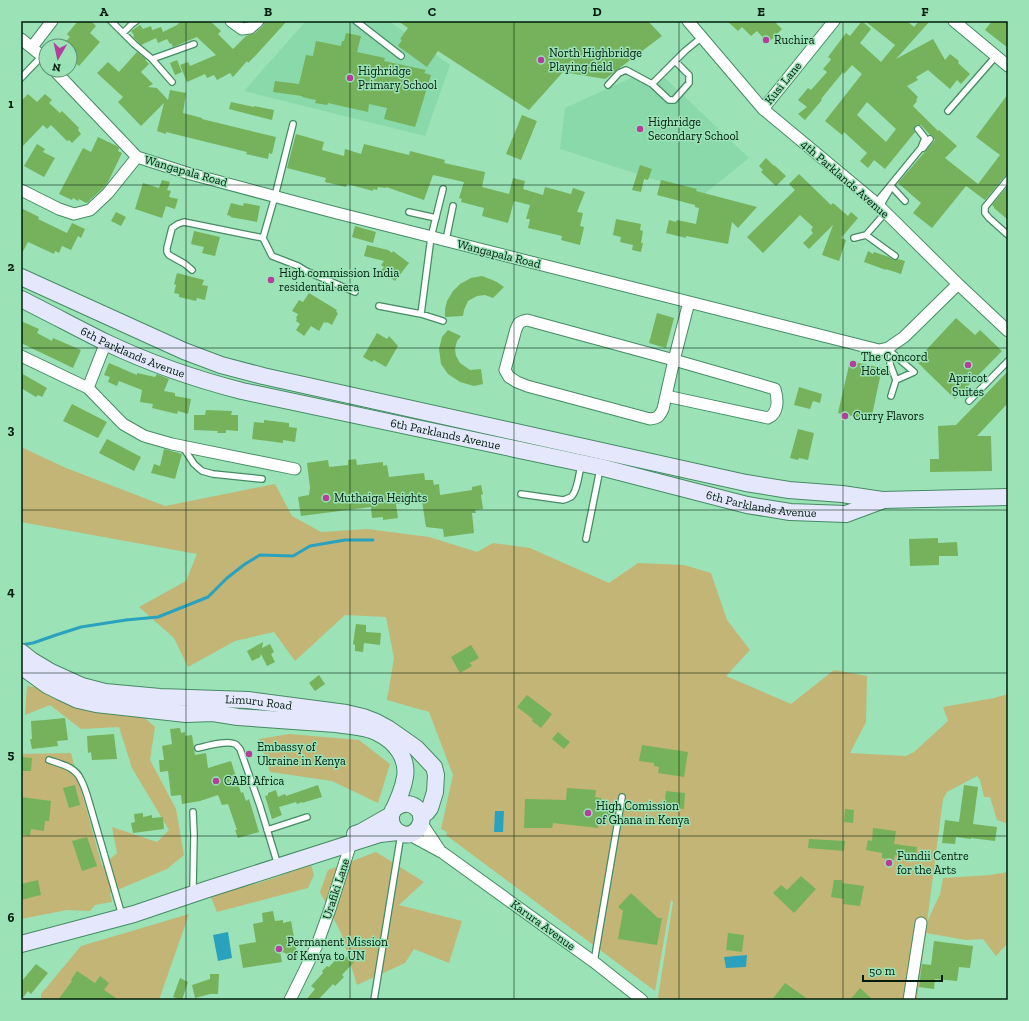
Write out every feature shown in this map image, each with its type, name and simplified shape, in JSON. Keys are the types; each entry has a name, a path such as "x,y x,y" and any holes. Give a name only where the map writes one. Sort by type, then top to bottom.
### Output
{"street":[{"path":"32,47 52,21"},
{"path":"231,21 242,29 250,28 258,21"},
{"name":"4th Parklands Avenue","path":"688,21 763,109 880,207 1008,331"},
{"name":"Kusi Lane","path":"763,109 834,21"},
{"path":"954,21 1008,66"},
{"path":"21,39 38,52"},
{"name":"Wangapala Road","path":"62,78 137,157 187,173 431,237 879,350 890,350"},
{"path":"21,190 59,209 74,214 90,210 108,193 137,157"},
{"name":"6th Parklands Avenue","path":"21,277 184,351 221,365 263,376 746,483 789,490 842,494 882,500 1008,497"},
{"path":"890,350 958,284"},
{"name":"6th Parklands Avenue","path":"21,299 106,342 168,368 224,386 582,462 747,505 790,512 846,514 882,500"},
{"path":"666,396 768,418 774,413 777,398 775,390 674,360 527,320 519,323 516,329 505,370 509,377 527,386 650,419 656,418 660,416 663,409 674,360 689,302"},
{"path":"88,388 106,342"},
{"path":"21,356 88,388 124,424 144,436 183,447 295,469"},
{"name":"Limuru Road","path":"21,652 51,672 82,686 105,692 160,697 248,700 346,713 376,722 389,729 416,748 434,767 436,775 435,792 430,808 421,819"},
{"path":"21,666 61,692 78,700 96,704 186,714 213,713 238,717 336,724 377,732 398,748 404,762 404,784 390,820 394,829 402,833"},
{"path":"21,934 70,926 136,908 192,888 277,862 361,832 392,813 402,804 412,805 420,812 421,819 416,830 402,833 380,834 134,914 21,944"},
{"name":"Karura Avenue","path":"421,819 442,853"},
{"name":"Karura Avenue","path":"402,833 442,853 594,962 642,1000"},
{"name":"Urafiki Lane","path":"290,1000 317,945 351,843"},
{"path":"909,1000 921,923"}],"lane":[{"path":"111,21 134,44 152,59 172,82"},
{"path":"123,33 136,21"},
{"path":"356,21 400,56"},
{"path":"652,84 685,51 702,37"},
{"path":"152,59 194,44"},
{"path":"948,111 996,56"},
{"path":"608,85 619,73 626,70 652,84 669,100 674,100 689,83 689,75 675,61"},
{"path":"21,78 38,63"},
{"path":"293,124 263,238 272,256 298,266 354,292"},
{"path":"880,207 921,148 925,138 918,129"},
{"path":"854,238 866,235 892,187 930,139"},
{"path":"1008,179 985,207 985,213 1008,235"},
{"path":"892,187 905,201"},
{"path":"421,314 431,237 443,188"},
{"path":"446,240 453,206"},
{"path":"409,212 436,218"},
{"path":"192,270 185,264 169,255 167,252 172,228 178,224 184,222 263,238"},
{"path":"866,235 895,256"},
{"path":"379,306 421,314 443,321"},
{"path":"890,350 914,372 896,380"},
{"path":"890,350 890,364 896,380 891,396"},
{"path":"970,401 1008,361"},
{"path":"183,447 194,464 202,471 213,474 262,479"},
{"path":"521,494 563,500 568,499 572,496 575,490 582,462"},
{"path":"586,539 600,467"},
{"path":"198,748 234,743 240,749 277,862"},
{"path":"49,760 67,766 81,778 121,912"},
{"path":"594,962 622,797"},
{"path":"192,888 194,835 193,812"},
{"path":"267,830 307,817"},
{"path":"374,1000 402,833"}],"shaded area":[{"name":"Highridge Primary School","path":"306,21 389,21 450,65 425,136 244,91"},
{"name":"Highridge Secondary School","path":"631,78 665,78 749,158 703,195 560,149 565,108"},
{"path":"21,447 66,468 165,506 275,484 292,516 321,532 367,529 429,537 477,552 493,543 530,548 609,583 638,563 684,565 711,573 727,620 750,650 726,676 791,704 834,670 867,676 866,722 850,753 906,756 914,752 948,721 943,707 1008,694 1008,824 997,820 990,797 984,797 980,780 977,776 947,792 943,799 927,922 940,894 943,878 990,875 1008,872 1008,943 996,956 983,939 966,940 926,933 917,1000 662,1000 658,997 673,902 671,900 655,991 446,835 447,832 441,829 453,775 429,712 387,700 394,658 386,617 345,615 295,661 274,632 235,641 188,667 174,638 139,607 186,581 197,554 21,522"},
{"path":"27,686 125,701 155,727 150,760 176,809 184,855 167,869 110,893 112,902 95,905 90,911 67,910 21,919 21,754 71,753 102,866 117,853 112,827 157,842 169,830 132,768 119,727 81,729 50,705 25,715"},
{"path":"289,734 359,740 390,764 378,803 332,781 270,772 259,739"},
{"path":"376,852 424,882 399,905 462,921 449,963 414,949 405,963 357,985 341,933 320,892 328,870"},
{"path":"311,865 314,875 308,888 217,912 210,895 259,883"},
{"path":"189,914 159,1000 41,1000 41,994 81,946"}],"water":[{"path":"495,811 504,811 503,832 494,832"},
{"path":"228,932 232,958 218,961 213,935"},
{"path":"747,955 746,967 726,968 724,957"}],"building":[{"path":"78,21 91,21 96,26 90,33 100,42 79,66 78,38 69,38 70,37 67,34"},
{"path":"181,21 210,21 221,31 218,34 233,49 246,36 255,33 263,26 265,21 287,21 256,55 248,63 247,61 233,77 230,73 217,80 214,75 207,78 205,74 187,82 180,65 188,62 190,66 216,55 197,37 173,47 167,39 158,43 156,38 141,45 133,37 134,35 131,31 140,25 143,29 151,26 152,30 161,27 163,32 177,25"},
{"name":"North Highbridge Playing field","path":"398,21 648,21 662,36 605,79 563,72 529,110 438,51 427,67 398,46 402,40 400,39 408,28"},
{"path":"727,21 774,21 782,29 768,43 757,31 751,36 742,27 738,31"},
{"path":"862,21 871,29 860,43 881,62 895,45 865,21 907,21 914,27 919,21 930,21 896,59 933,39 945,60 950,54 959,61 958,63 970,74 961,84 957,80 950,89 928,70 916,77 918,80 907,86 918,97 913,106 938,131 939,130 957,146 945,158 978,184 1000,155 976,137 1008,94 1008,175 1005,176 985,200 966,186 932,228 913,213 921,203 898,183 935,140 933,136 930,135 921,125 916,125 914,129 915,132 885,169 874,160 868,168 860,161 867,153 844,132 842,135 825,121 862,74 852,65 844,74 843,72 805,120 798,114 807,107 798,100 808,88 811,90 827,72 823,69 831,59 828,57 846,33 850,36","holes":["867,102 896,129 886,142 857,115"]},
{"path":"992,21 1008,21 1008,48 985,30"},
{"path":"346,33 361,36 357,52 385,58 384,61 426,70 424,73 431,75 415,127 384,119 387,108 369,104 368,112 328,103 327,105 315,103 316,100 302,96 273,92 275,81 299,84 306,55 313,56 316,41 341,46"},
{"path":"137,52 146,59 145,60 149,64 141,72 153,84 148,87 157,88 168,100 170,90 186,93 183,113 276,137 272,154 269,153 268,159 246,154 247,152 157,131 164,103 141,126 118,102 123,97 97,73 108,62 119,72"},
{"path":"177,60 182,72 175,75 170,63"},
{"path":"28,94 37,102 45,94 52,100 49,103 60,113 62,111 79,128 78,130 81,134 72,143 69,140 67,141 51,125 47,129 43,125 21,148 21,101"},
{"path":"231,102 274,110 272,120 229,109"},
{"path":"522,115 537,121 521,160 506,154"},
{"path":"296,134 324,142 322,150 344,156 345,149 361,154 364,144 409,155 410,151 445,160 444,163 485,172 482,187 509,194 513,178 525,181 523,189 543,195 545,187 571,194 573,188 585,192 577,212 583,213 580,226 584,227 580,245 561,240 562,236 528,228 530,219 526,219 530,205 514,201 508,223 482,216 484,208 461,202 462,199 459,198 464,182 433,175 424,200 386,187 378,187 377,190 373,189 373,191 347,184 346,187 325,182 326,178 287,168"},
{"path":"98,137 117,146 119,148 118,151 122,153 108,182 86,203 79,199 78,201 73,198 72,200 59,194 83,148 91,152"},
{"path":"37,144 45,149 43,152 55,158 44,177 24,166"},
{"path":"766,158 786,176 776,186 761,172 763,170 759,166"},
{"path":"640,165 652,169 648,180 644,179 641,192 632,190"},
{"path":"799,174 831,205 833,203 848,216 851,212 858,218 841,238 846,240 839,261 822,255 833,225 809,249 803,243 813,233 811,230 813,227 800,215 763,253 747,237 795,190 789,184"},
{"path":"162,180 170,182 167,190 171,191 169,197 178,199 175,209 166,206 162,218 135,209 143,183 159,188"},
{"path":"661,180 757,207 738,228 732,222 728,244 686,236 686,238 666,233 669,220 696,224 699,208 695,207 695,205 657,195"},
{"path":"1008,186 1008,220 992,205"},
{"path":"231,203 243,206 244,203 260,206 257,222 230,217 231,216 227,215"},
{"path":"21,208 39,217 38,219 67,233 72,223 85,229 81,238 78,236 71,250 62,246 59,253 55,251 54,254 28,242 21,255"},
{"path":"116,212 126,217 121,226 111,221"},
{"path":"616,219 641,224 640,230 643,231 641,243 643,243 641,252 632,250 633,245 620,242 621,237 613,235"},
{"path":"355,226 376,232 373,243 352,237"},
{"path":"194,231 220,237 215,256 202,253 204,247 191,244"},
{"path":"367,245 388,250 392,253 393,251 409,263 395,281 381,270 384,267 381,265 384,261 364,256"},
{"path":"868,251 894,260 898,259 905,261 901,274 864,262"},
{"path":"177,273 204,280 202,285 208,286 205,300 197,298 196,301 179,297 179,294 174,293 176,285 174,284"},
{"path":"482,276 497,282 504,287 493,298 485,295 477,296 468,301 463,316 445,317 447,301 453,291 460,284 471,278"},
{"path":"309,293 337,310 336,312 338,313 332,325 324,322 319,331 311,326 304,336 296,330 300,324 296,321 298,314 292,311 299,300 303,302"},
{"path":"657,313 674,318 666,348 649,343"},
{"path":"956,318 975,335 980,330 1002,351 955,399 916,361"},
{"path":"21,321 39,329 37,333 52,341 53,338 81,350 73,368 21,343"},
{"path":"448,330 461,336 457,341 455,349 456,356 460,363 470,370 481,369 483,384 474,386 460,382 448,374 441,364 439,349 442,337"},
{"path":"377,333 387,339 389,336 398,346 386,367 374,360 372,362 363,357"},
{"path":"850,361 882,368 871,420 838,413"},
{"path":"109,363 137,375 137,373 155,377 157,374 169,379 164,391 175,393 175,396 191,399 188,414 178,411 177,414 152,408 153,404 140,402 142,390 119,381 117,386 108,382 110,377 104,375"},
{"path":"1008,371 1008,403 977,436 991,436 992,471 930,472 930,459 939,459 938,426 956,425"},
{"path":"21,373 47,388 42,397 38,395 36,397 21,388"},
{"path":"799,387 822,394 820,403 813,401 810,409 794,405"},
{"path":"72,404 107,422 98,438 63,421"},
{"path":"206,410 232,411 231,415 238,415 238,431 226,430 226,433 217,433 218,431 194,430 194,415 205,415"},
{"path":"264,420 289,423 289,427 297,428 295,442 283,440 283,443 252,439 254,422 264,423"},
{"path":"798,429 814,433 808,460 790,458"},
{"path":"107,439 141,457 134,471 99,453"},
{"path":"164,449 182,454 175,479 151,473 154,464 160,466"},
{"name":"Muthaiga Heights","path":"356,459 357,465 383,462 383,466 387,465 389,477 424,473 425,480 433,480 434,485 439,484 440,495 472,490 472,487 481,485 483,494 481,495 483,509 475,510 476,513 472,513 474,533 444,537 443,529 426,527 422,501 396,504 398,518 383,520 383,517 372,518 371,507 301,516 298,497 309,495 310,488 307,463 328,460 329,467 348,465 348,460"},
{"path":"938,538 938,543 957,542 958,556 939,556 939,565 910,566 909,539"},
{"path":"356,624 366,625 366,632 381,633 380,645 364,643 363,652 355,651 355,645 353,644"},
{"path":"263,642 262,648 270,644 274,652 271,654 275,662 267,666 261,654 260,657 252,661 247,651"},
{"path":"471,645 479,658 470,663 472,666 460,673 451,657"},
{"path":"319,675 325,684 315,691 309,683"},
{"path":"527,695 552,714 541,728 532,721 533,719 517,707"},
{"path":"65,718 68,740 57,741 58,746 32,749 30,739 32,739 31,721"},
{"path":"180,728 181,733 185,732 185,736 192,735 195,755 206,753 208,768 231,761 241,793 243,792 246,801 249,799 259,832 238,838 235,830 237,830 228,804 222,805 218,795 200,801 182,804 181,795 171,796 168,771 160,772 159,760 164,760 162,746 172,744 170,729"},
{"path":"558,732 570,742 564,749 552,739"},
{"path":"114,734 117,759 92,760 91,752 88,753 87,736"},
{"path":"642,745 688,752 684,777 658,773 659,767 654,766 654,763 639,761"},
{"path":"21,757 32,758 31,771 21,771"},
{"path":"75,785 80,805 69,808 63,788"},
{"path":"318,785 322,797 302,803 297,804 296,802 279,807 282,815 272,819 265,796 268,795 268,793 276,790 278,797 285,794 286,796"},
{"path":"964,785 978,787 973,824 997,827 995,841 956,837 955,844 942,843 945,820 959,822"},
{"path":"567,788 596,790 595,797 601,798 601,806 613,807 611,819 599,818 598,828 553,823 552,828 524,828 525,799 566,800"},
{"path":"666,791 685,793 684,809 664,807"},
{"path":"21,797 51,801 49,821 45,821 44,831 31,829 30,836 21,834"},
{"path":"845,809 854,810 853,823 844,822"},
{"path":"143,813 143,817 152,815 152,818 163,817 164,829 133,833 131,823 135,822 134,814"},
{"path":"873,828 896,831 894,844 917,847 916,856 906,855 905,857 895,855 894,860 882,858 882,853 866,850 868,840 872,841"},
{"path":"87,837 97,866 82,871 72,841"},
{"path":"809,839 845,841 844,851 808,848"},
{"path":"801,876 816,889 794,913 773,893 781,885 787,890"},
{"path":"38,880 41,895 21,900 21,884"},
{"path":"834,880 842,880 842,883 864,886 860,906 843,904 844,899 831,897"},
{"path":"631,893 658,918 662,918 657,945 618,939 623,911 618,907"},
{"path":"273,911 275,921 283,920 283,923 291,921 298,959 280,951 282,962 243,968 239,945 256,942 253,924 263,922 262,913"},
{"path":"728,933 744,935 742,952 726,950"},
{"path":"934,941 973,946 970,968 959,967 957,981 935,979 934,989 919,987 922,964 931,965"},
{"path":"341,954 346,958 347,956 354,962 342,975 344,977 335,986 333,984 318,1000 306,1000 315,989 311,986 323,973 322,971 327,966 329,967"},
{"path":"36,964 48,973 31,994 28,991 21,1000 21,982"},
{"path":"77,971 95,983 100,976 109,983 104,990 119,1000 58,1000 72,981 71,980"},
{"path":"210,974 219,974 218,994 210,994 195,998 192,985 210,979"},
{"path":"180,978 188,982 182,1000 173,997"},
{"path":"785,983 809,1000 772,1000"},
{"path":"860,988 873,1000 850,1000"}],"waterway":[{"path":"21,645 33,643 81,627 158,617 208,597 227,578 260,555 293,556 310,546 345,540 373,540"}],"place":[{"name":"Ruchira","path":"766,40"},
{"name":"North Highbridge Playing field","path":"541,60"},
{"name":"Highridge Primary School","path":"350,78"},
{"name":"Highridge Secondary School","path":"640,129"},
{"name":"High commission India residential aera","path":"271,280"},
{"name":"The Concord Hotel","path":"853,364"},
{"name":"Apricot Suites","path":"968,365"},
{"name":"Curry Flavors","path":"845,416"},
{"name":"Muthaiga Heights","path":"326,498"},
{"name":"Embassy of Ukraine in Kenya","path":"249,754"},
{"name":"CABI Africa","path":"216,781"},
{"name":"High Comission of Ghana in Kenya","path":"588,813"},
{"name":"Fundii Centre for the Arts","path":"889,863"},
{"name":"Permanent Mission of Kenya to UN","path":"279,949"}]}
